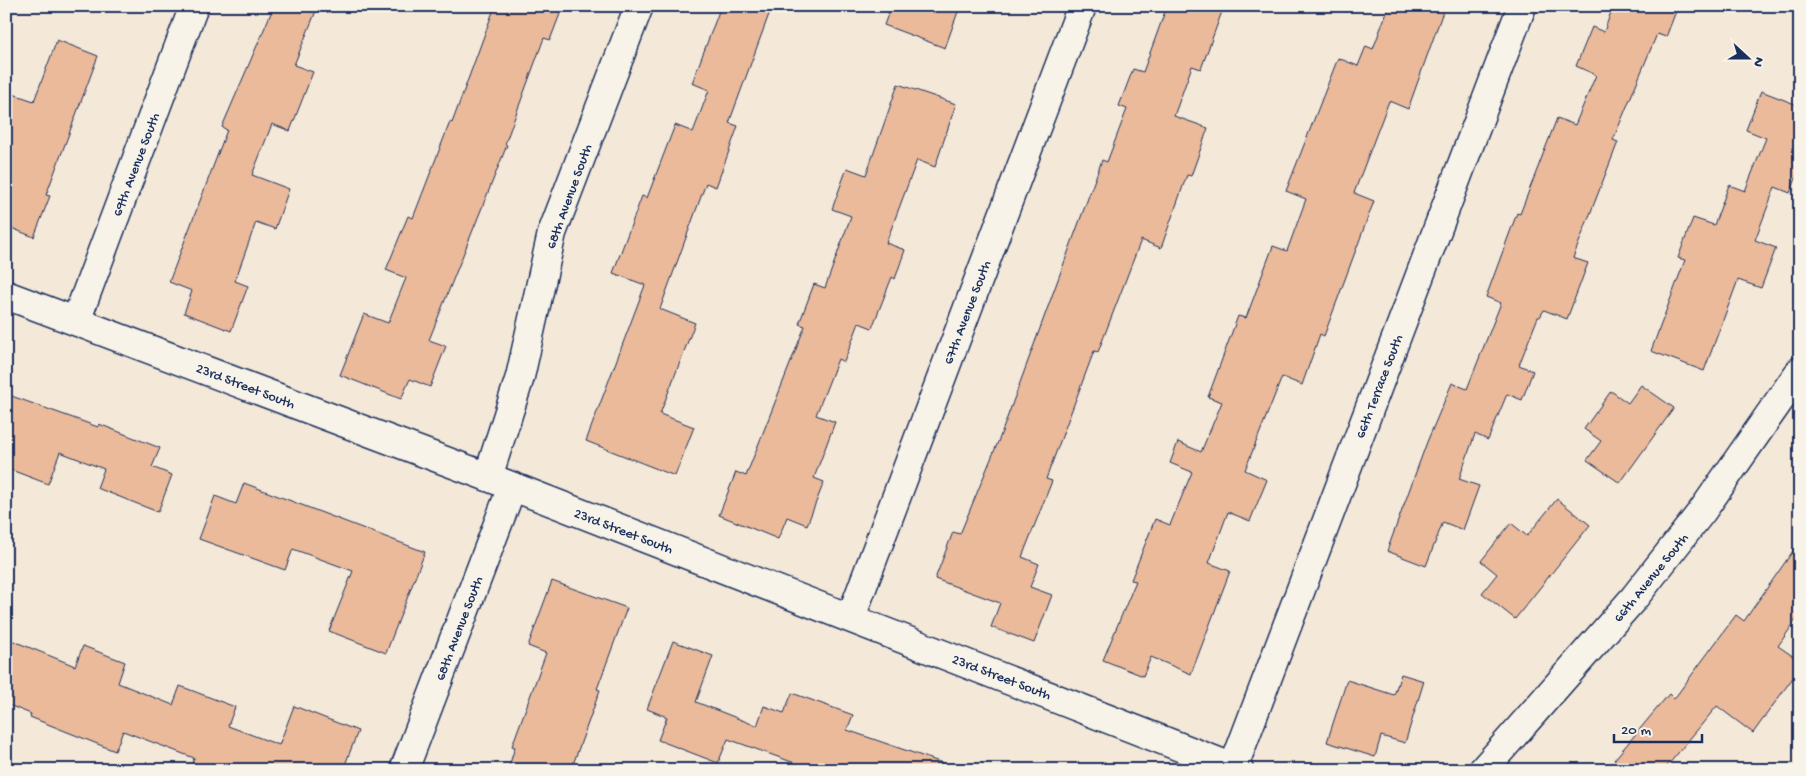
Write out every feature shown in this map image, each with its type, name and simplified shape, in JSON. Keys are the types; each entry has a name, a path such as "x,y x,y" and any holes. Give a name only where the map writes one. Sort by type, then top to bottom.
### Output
{"street":[{"name":"69th Avenue South","path":"76,321 194,6"},
{"name":"68th Avenue South","path":"404,770 500,482 520,377 552,233 639,6"},
{"name":"67th Avenue South","path":"850,618 1082,6"},
{"name":"66th Terrace South","path":"1237,768 1522,6"},
{"name":"23rd Street South","path":"6,295 500,482 1237,768"},
{"name":"66th Avenue South","path":"1483,770 1634,598 1703,510 1800,371"}],"building":[{"path":"274,6 318,6 294,65 313,72 290,131 272,124 252,175 289,189 275,229 256,222 235,281 248,286 231,331 184,313 192,291 169,282 227,130 222,127"},
{"path":"495,6 563,6 550,40 544,38 505,144 507,145 429,340 446,346 430,387 410,379 401,399 340,375 364,314 388,323 406,278 386,270 408,216 413,218 450,122 452,123"},
{"path":"721,6 772,6 729,123 738,126 716,187 706,183 660,309 695,323 660,414 694,427 675,476 586,441 645,285 613,273 642,196 647,198 675,125 693,132 709,90 692,83"},
{"path":"891,6 960,6 945,48 884,25"},
{"path":"1167,6 1224,6 1201,69 1192,66 1174,116 1208,128 1191,176 1187,175 1161,248 1141,240 1098,352 1094,351 1046,479 1052,481 1022,557 1039,564 1030,587 1052,595 1034,643 991,627 1000,603 935,579 953,532 960,534 1000,437 1102,160 1107,162 1127,109 1119,106 1133,69 1143,72"},
{"path":"1389,6 1445,6 1408,109 1389,101 1354,193 1374,201 1324,336 1320,334 1302,385 1282,377 1245,470 1267,480 1250,521 1228,512 1209,563 1230,571 1191,674 1151,657 1143,676 1103,660 1136,581 1131,580 1155,519 1170,525 1192,472 1170,463 1178,442 1201,452 1222,402 1208,397 1238,316 1246,318 1273,246 1287,251 1306,199 1286,191 1338,58 1358,66 1366,46 1373,49"},
{"path":"1613,6 1678,6 1666,37 1657,34 1613,140 1618,142 1573,258 1588,263 1567,319 1544,310 1540,317 1538,317 1519,365 1533,371 1522,400 1507,394 1488,440 1475,434 1459,479 1479,486 1463,530 1443,522 1426,566 1387,551 1427,442 1452,383 1467,389 1501,303 1486,297 1517,213 1520,214 1557,118 1575,125 1596,75 1576,66 1592,27 1604,32"},
{"path":"57,40 98,56 46,195 50,196 34,237 6,226 6,112 13,94 34,101"},
{"path":"898,84 956,104 935,167 917,160 886,243 905,250 895,279 892,277 872,328 859,323 844,362 838,359 816,415 835,422 814,478 824,482 807,525 787,517 778,539 719,515 736,472 746,476 805,326 799,324 814,284 825,288 851,216 832,209 847,168 866,175"},
{"path":"1761,91 1800,106 1800,169 1790,193 1775,187 1755,240 1776,248 1761,288 1738,280 1704,371 1651,351 1685,260 1678,258 1693,218 1714,225 1729,185 1745,191 1766,138 1746,130"},
{"path":"1641,385 1674,408 1620,483 1587,460 1601,441 1584,429 1611,391 1628,403"},
{"path":"6,394 98,427 99,424 160,448 152,467 172,475 158,512 97,488 104,469 60,452 48,484 6,468"},
{"path":"244,483 425,552 386,653 329,631 353,571 293,549 285,570 199,539 215,496 236,504"},
{"path":"1557,499 1590,525 1515,619 1482,593 1497,574 1481,561 1511,523 1527,536"},
{"path":"1800,541 1800,614 1778,646 1800,661 1800,668 1753,733 1717,706 1664,770 1626,770 1614,760 1669,694 1674,699 1736,615 1744,621"},
{"path":"552,581 627,608 597,689 600,690 571,770 508,770 515,747 512,746 546,653 528,646"},
{"path":"6,638 75,666 83,646 125,662 118,683 173,705 180,686 235,707 228,726 279,745 294,706 358,731 343,770 190,770 194,758 123,731 115,751 30,717 31,714 6,704"},
{"path":"673,641 713,656 696,702 757,726 764,706 784,713 792,693 853,715 847,730 951,766 951,770 814,770 728,739 718,763 658,740 667,717 647,709"},
{"path":"1401,674 1424,681 1405,743 1381,736 1375,757 1327,742 1347,680 1394,695"}]}
